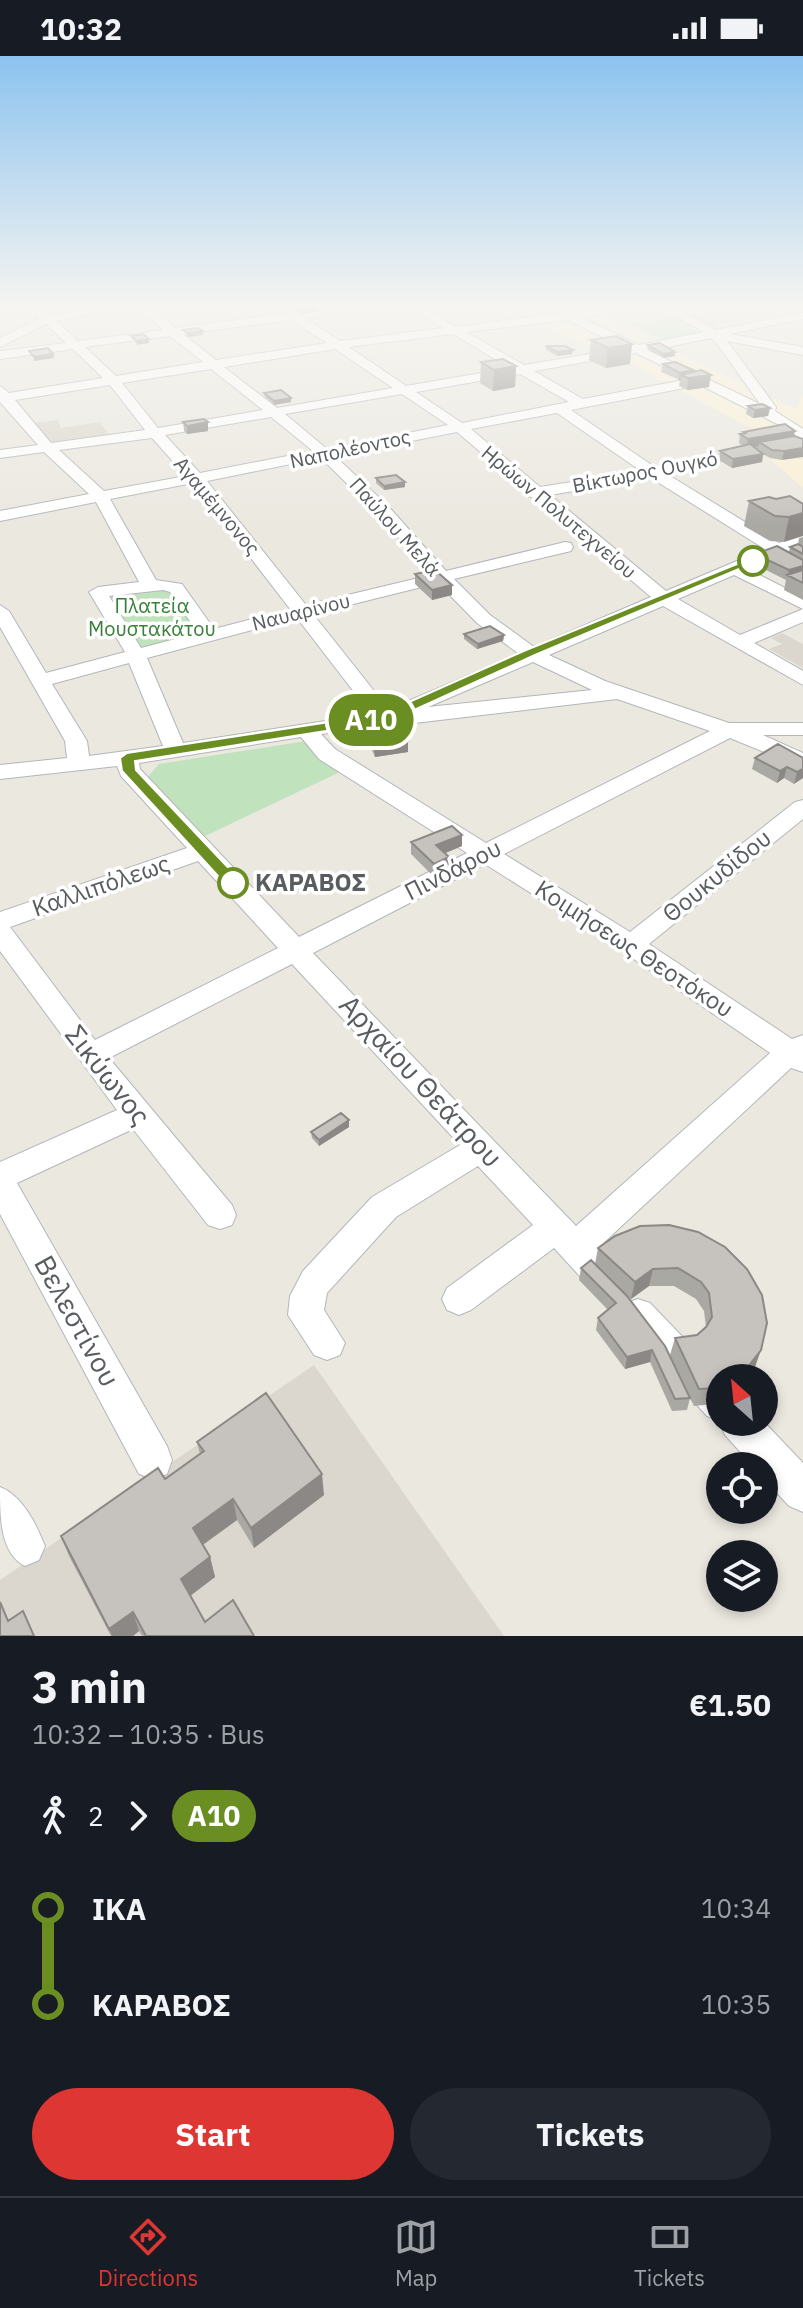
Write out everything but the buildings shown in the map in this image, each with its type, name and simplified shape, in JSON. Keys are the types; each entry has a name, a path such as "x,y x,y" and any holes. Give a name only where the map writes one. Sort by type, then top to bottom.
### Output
{"street":[{"path":"2,395 108,381"},
{"name":"Αγαμέμνονος","path":"114,381 198,480 385,718"},
{"name":"Παύλου Μελά","path":"235,381 325,454 386,513 439,577 530,653 620,693 730,729 803,761"},
{"name":"Ηρώων Πολυτεχνείου","path":"394,381 458,426 533,493 664,599 803,679"},
{"path":"0,454 155,433 446,381"},
{"path":"541,381 580,403"},
{"path":"700,381 794,427 803,439"},
{"name":"Ναπολέοντος","path":"0,516 700,381"},
{"path":"750,381 769,407 768,413"},
{"path":"2,395 48,448 100,496 150,586"},
{"path":"558,407 654,473 778,550"},
{"name":"Βίκτωρος Ουγκό","path":"533,493 654,473 803,439"},
{"path":"385,718 530,653 803,539"},
{"name":"Ναυαρίνου","path":"39,681 303,611 565,547"},
{"path":"735,569 803,604"},
{"path":"175,750 136,655 98,592 150,586 176,588 210,636"},
{"path":"0,611 76,741 79,763"},
{"path":"738,643 803,615"},
{"path":"0,772 127,758 385,718 620,693"},
{"path":"730,729 803,729"},
{"name":"Πινδάρου","path":"90,1055 730,729"},
{"name":"Κοιμήσεως Θεοτόκου","path":"306,730 327,754 799,1053"},
{"name":"Αρχαίου Θεάτρου","path":"127,758 129,771 202,851 298,949 706,1388"},
{"name":"Θουκυδίδου","path":"631,945 803,807"},
{"name":"Καλλιπόλεως","path":"0,921 202,851"},
{"name":"Σικύωνος","path":"0,932 90,1055 220,1215"},
{"path":"459,1299 565,1237 799,1053"},
{"path":"0,1176 139,1113"},
{"path":"327,1343 306,1315 307,1296 315,1282 384,1207 483,1147"},
{"name":"Βελεστίνου","path":"0,1183 153,1460"},
{"path":"751,1436 803,1492"},
{"path":"0,1507 25,1546"}],"shaded area":[{"path":"663,381 737,381 796,409 803,395 803,488 756,447 752,429"},
{"path":"58,420 61,428 100,422 108,434 53,442 45,438 34,423"},
{"path":"782,633 803,644 803,668 769,649 782,644 771,638"},
{"path":"314,1365 504,1636 0,1636 0,1580"}],"green space":[{"name":"Πλατεία Μουστακάτου","path":"160,589 176,591 201,634 137,649 107,594"},
{"path":"306,741 316,757 342,771 203,837 146,779 159,764"}],"bus line":[{"name":"Α10","path":"233,883 129,771 127,758 385,718 530,653 753,561"}],"place":[{"name":"ΚΑΡΑΒΟΣ","path":"233,883"}]}
